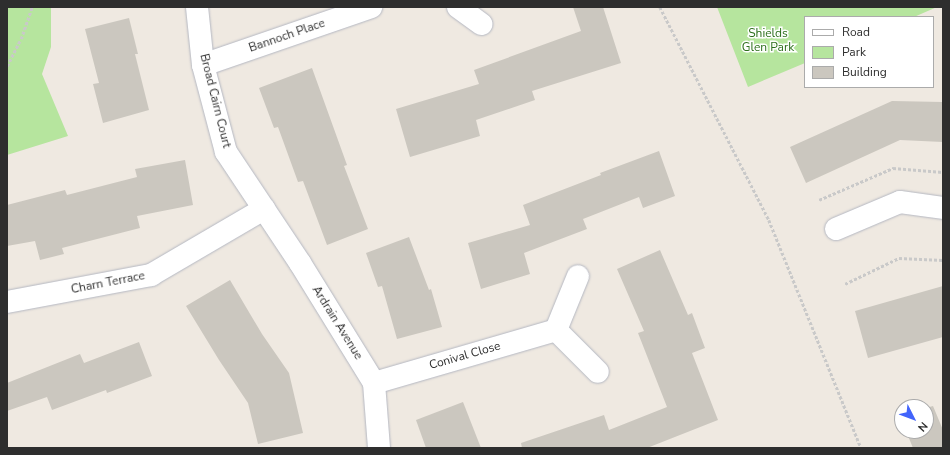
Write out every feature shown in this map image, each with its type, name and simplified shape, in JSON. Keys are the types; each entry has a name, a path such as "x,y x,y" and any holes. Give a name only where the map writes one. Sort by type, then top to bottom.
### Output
{"street":[{"name":"Broad Cairn Court","path":"197,7 203,65 226,152 264,208"},
{"name":"Bannoch Place","path":"203,65 371,7"},
{"path":"458,7 481,24"},
{"path":"836,229 900,202 943,208"},
{"name":"Charn Terrace","path":"7,302 152,275 264,208"},
{"name":"Ardrain Avenue","path":"264,208 374,383 379,448"},
{"path":"578,276 556,330 598,372"},
{"name":"Conival Close","path":"374,383 556,330"}],"path":[{"path":"7,66 21,39 32,7"},
{"path":"660,7 769,220 861,448"},
{"path":"845,284 899,258 943,260"}],"green space":[{"path":"7,7 51,7 51,47 42,74 68,136 7,155"},
{"name":"Shields Glen Park","path":"717,7 937,7 916,16 804,16 804,63 748,87"}],"building":[{"path":"573,7 603,7 621,63 532,91 535,100 476,120 480,136 410,157 396,109 479,84 474,70 581,31"},
{"path":"129,18 138,54 135,54 149,110 103,123 93,84 99,83 85,29"},
{"path":"312,68 347,165 344,166 368,229 327,245 303,181 298,182 278,127 274,128 259,88"},
{"path":"892,101 943,102 943,142 900,140 806,183 790,147"},
{"path":"659,151 675,196 643,208 639,197 583,219 587,229 524,253 530,274 481,289 468,243 530,225 523,205 601,175 600,173"},
{"path":"185,160 193,205 137,216 140,228 62,248 64,254 40,260 35,241 7,246 7,205 65,190 67,195 137,177 135,169"},
{"path":"409,237 429,290 431,289 442,327 397,339 382,286 378,287 366,253"},
{"path":"660,250 688,315 692,313 705,348 692,353 718,420 647,448 522,448 521,443 604,415 609,430 667,407 638,333 644,331 617,269"},
{"path":"230,280 262,334 289,373 303,433 258,444 248,403 219,360 186,306"},
{"path":"943,286 943,337 868,358 855,311"},
{"path":"139,342 152,376 107,393 106,390 52,410 47,397 7,411 7,383 80,354 84,363"},
{"path":"463,402 481,448 426,448 416,420"},
{"path":"934,408 943,430 943,448 913,448 909,439 934,439"}]}
